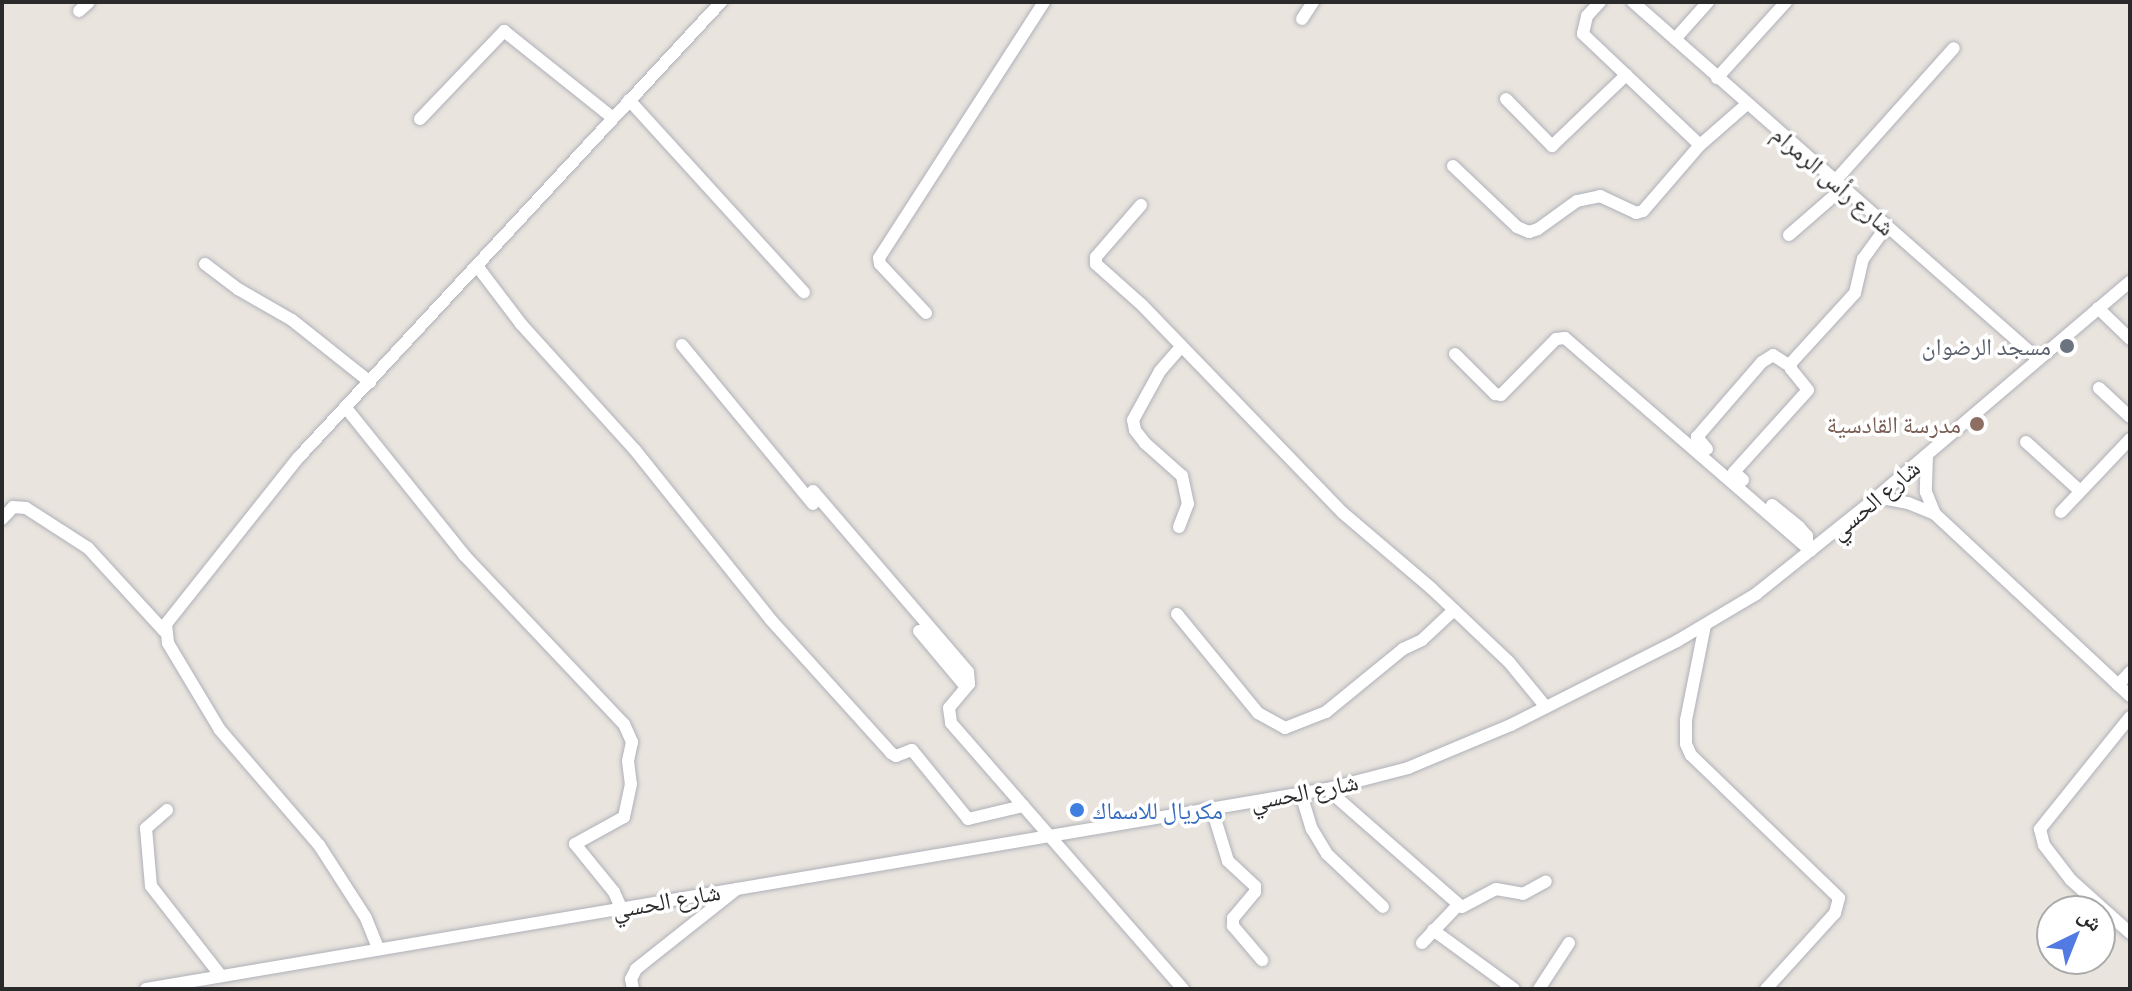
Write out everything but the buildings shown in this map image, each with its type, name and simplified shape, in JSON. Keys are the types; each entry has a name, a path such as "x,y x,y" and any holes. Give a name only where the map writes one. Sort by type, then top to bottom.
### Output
{"street":[{"path":"164,631 180,604 299,457 721,2"},
{"path":"926,313 880,264 879,258 1044,2"},
{"path":"1302,19 1313,2"},
{"path":"1600,2 1587,16 1583,34 1700,145"},
{"name":"شارع رأس الرمرام","path":"1633,2 2037,358"},
{"path":"1675,39 1708,2"},
{"path":"1717,78 1786,2"},
{"path":"420,119 504,31 613,118"},
{"path":"1789,235 1839,184 1954,48"},
{"path":"1506,99 1552,146 1626,75"},
{"path":"629,100 804,292"},
{"path":"1453,166 1517,227 1529,232 1577,201 1600,196 1636,213 1643,211 1700,145 1747,104"},
{"path":"1141,205 1095,261 1343,513 1509,662 1546,707"},
{"path":"1790,366 1855,293 1863,259 1887,226"},
{"path":"205,264 238,289 292,320 370,382"},
{"path":"477,266 521,324 635,450 771,620 891,753 896,756 912,750 968,819 1023,806"},
{"name":"شارع الحسي","path":"146,989 1301,794 1408,768 1546,707 1705,625 1756,594 1809,548 1877,497 2130,282"},
{"path":"2098,308 2130,339"},
{"path":"1455,354 1495,394 1501,395 1556,339 1565,338 1710,456 1809,548"},
{"path":"682,345 966,687"},
{"path":"1179,527 1188,504 1182,476 1145,443 1135,430 1133,420 1160,371 1181,347"},
{"path":"1734,472 1808,390 1790,366 1773,355 1762,362 1697,437 1710,456 1734,472 1799,527 1807,536 1809,548"},
{"path":"2099,388 2130,417"},
{"path":"346,408 464,555 624,724 632,742 628,761 631,784 624,817 575,844 614,892 621,908"},
{"path":"2061,512 2130,439"},
{"path":"2026,442 2080,491"},
{"path":"1927,455 1926,492 1935,514"},
{"path":"813,491 968,672 970,678 966,687 949,708 951,723 1183,989"},
{"path":"1877,497 1908,503 1935,514 2130,696"},
{"path":"2,519 13,507 26,508 88,548 164,631 220,730 319,845 366,918 378,948"},
{"path":"1177,614 1258,713 1285,728 1326,712 1354,693 1454,610"},
{"path":"1705,625 1686,720 1691,755 1839,898 1837,910 1766,989"},
{"path":"2118,685 2130,672"},
{"path":"2130,717 2040,829 2044,845 2071,880 2130,933"},
{"path":"1327,789 1436,882 1458,905 1467,907 1496,889 1523,894 1546,881"},
{"path":"1301,794 1312,829 1327,854 1383,907"},
{"path":"1212,809 1228,861 1255,886 1255,892 1233,918 1233,926 1262,960"},
{"path":"167,810 146,828 151,886 221,976"},
{"path":"633,989 631,979 636,969 739,887"},
{"path":"1422,943 1458,905"},
{"path":"1433,930 1514,989"},
{"path":"1539,989 1569,943"}],"place":[{"name":"مسجد الرضوان","path":"2067,346"},
{"name":"مدرسة القادسية","path":"1977,424"},
{"name":"مكريال للاسماك","path":"1077,810"}]}
